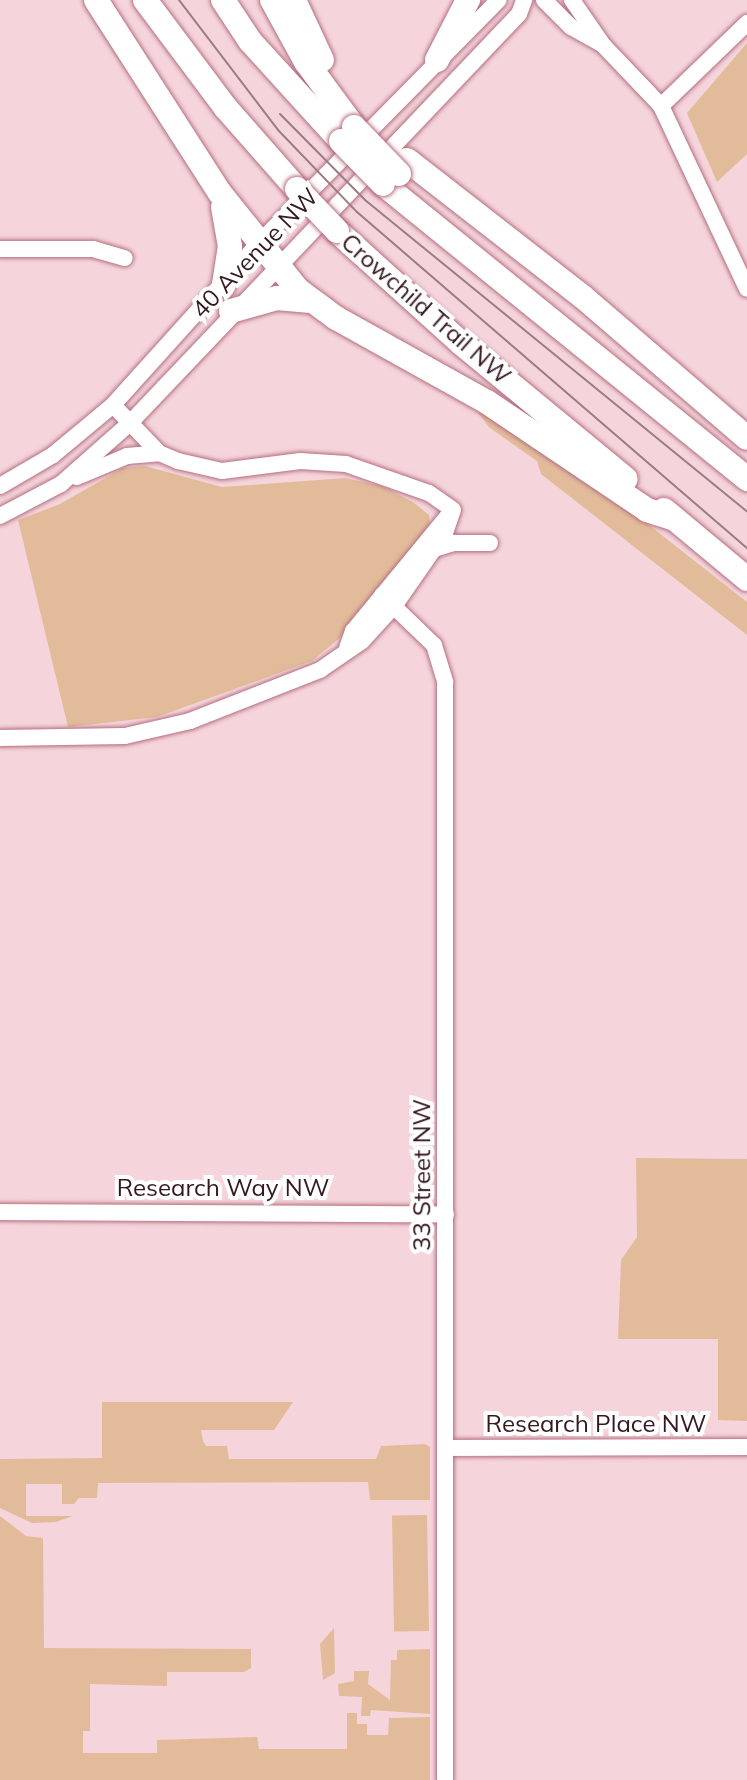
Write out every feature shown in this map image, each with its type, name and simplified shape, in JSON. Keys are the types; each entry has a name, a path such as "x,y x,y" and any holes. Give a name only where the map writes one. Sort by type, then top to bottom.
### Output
{"highway":[{"path":"96,0 220,193 275,267 310,301 487,402 647,510 675,519"},
{"name":"Crowchild Trail NW","path":"145,0 225,107 337,231 462,344 747,579"},
{"path":"223,0 250,41 353,128 397,173 431,223 747,479"},
{"path":"272,0 306,62 353,128 397,173 583,297 747,438"},
{"path":"294,0 353,128"},
{"path":"437,60 468,0"},
{"path":"220,193 230,246 224,285"},
{"path":"231,311 277,298 310,301"}],"street":[{"name":"40 Avenue NW","path":"0,486 53,455 113,405 257,245 499,0"},
{"name":"40 Avenue NW","path":"0,516 61,484 130,423 231,311 519,14 524,0"},
{"path":"544,0 571,27 603,45"},
{"path":"572,0 603,45 661,106 747,289"},
{"path":"661,106 747,23"},
{"path":"0,249 93,249 125,258"},
{"path":"113,405 159,453"},
{"path":"61,484 117,459 159,453 222,471 300,461 346,464 403,482 453,510"},
{"path":"388,600 434,549 453,510"},
{"path":"0,738 125,736 190,721 320,670 347,648 362,641 453,510"},
{"path":"434,549 454,543 490,543"},
{"name":"33 Street NW","path":"388,600 434,645 445,682 445,1780"},
{"name":"Research Way NW","path":"0,1212 446,1214"},
{"name":"Research Place NW","path":"446,1448 747,1447"}],"shaded area":[{"path":"747,43 747,154 717,182 687,113"},
{"path":"482,411 626,507 747,602 747,635 541,474 537,461 490,428 478,413"},
{"path":"145,466 222,487 345,478 382,486 413,502 429,515 430,524 341,637 312,661 157,717 68,727 18,520 60,504 123,468"},
{"path":"636,1158 747,1159 747,1421 718,1420 718,1339 618,1339 621,1260 637,1237"},
{"path":"102,1402 293,1402 274,1430 201,1430 203,1441 206,1446 227,1446 229,1459 376,1459 381,1446 425,1444 430,1447 430,1500 370,1500 368,1482 98,1483 97,1498 79,1498 74,1504 62,1504 62,1484 26,1484 26,1516 73,1516 56,1522 32,1523 0,1508 0,1459 102,1458"},
{"path":"427,1515 429,1631 394,1632 392,1516"},
{"path":"0,1516 26,1536 43,1538 44,1648 251,1649 251,1668 244,1672 167,1672 167,1686 90,1684 90,1731 83,1731 83,1753 157,1753 157,1740 257,1737 259,1749 347,1749 347,1713 357,1713 357,1724 367,1724 367,1735 388,1735 389,1718 430,1717 430,1780 0,1780"},
{"path":"334,1628 335,1673 323,1680 320,1644"},
{"path":"430,1649 430,1714 371,1710 370,1716 361,1716 362,1697 339,1696 338,1684 354,1681 354,1671 369,1671 368,1684 390,1700 391,1660 397,1660 397,1650"}],"tram line":[{"path":"179,0 278,130 357,212 747,548"},
{"path":"280,114 365,200 747,512"}]}
